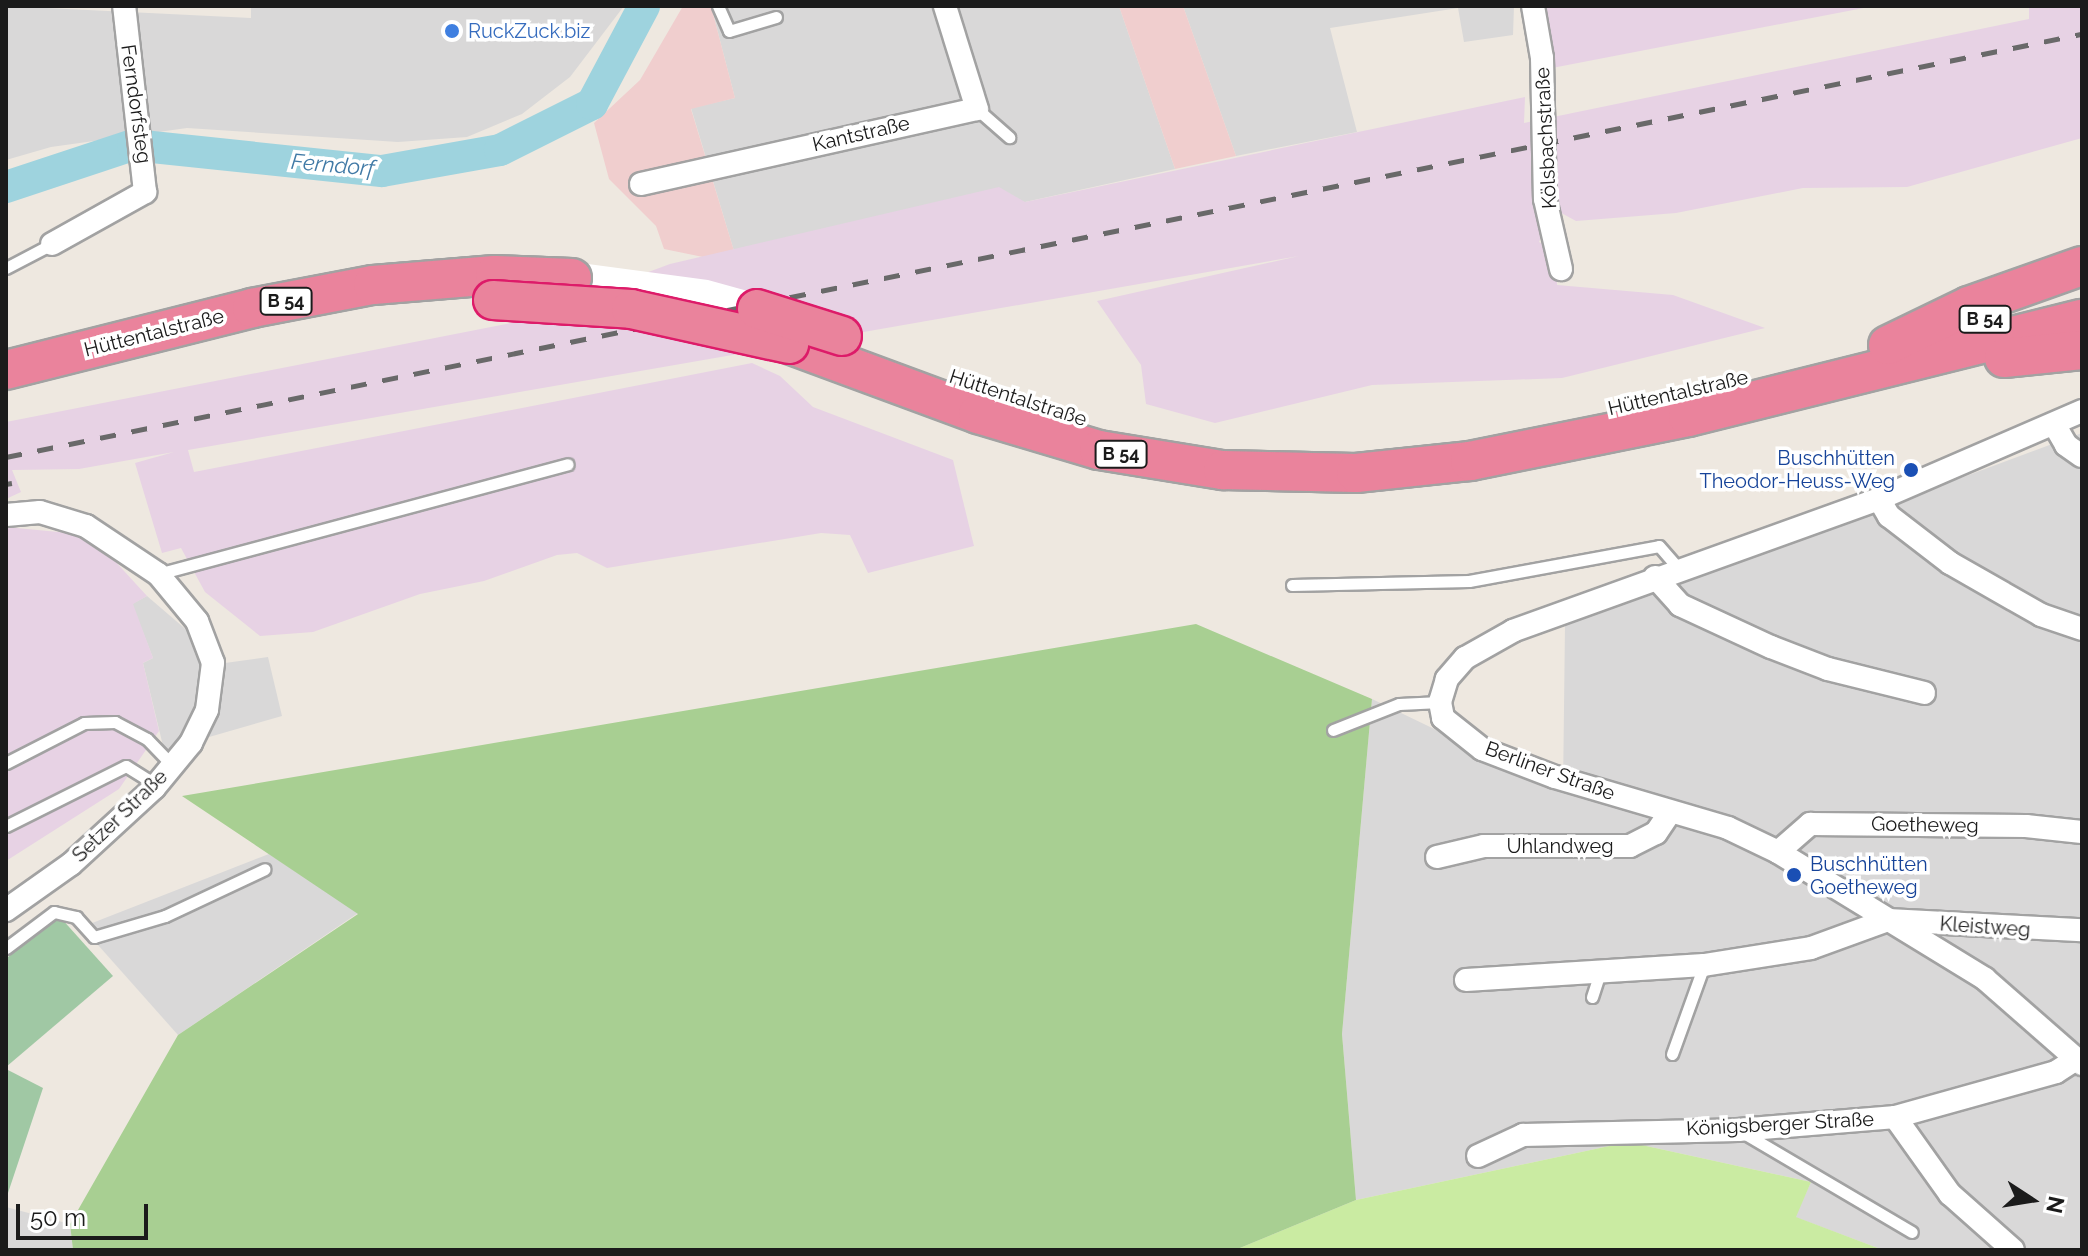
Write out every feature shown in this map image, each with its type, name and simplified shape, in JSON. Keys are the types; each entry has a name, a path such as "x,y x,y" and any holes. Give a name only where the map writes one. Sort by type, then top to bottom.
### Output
{"highway":[{"path":"1891,357 1969,306 2082,266"},
{"name":"Hüttentalstraße","path":"6,370 358,288 434,277 572,278 706,296 842,336 986,390 1105,426 1277,449 1354,449 1467,437 2082,319"},
{"name":"Hüttentalstraße","path":"6,394 318,319 392,307 493,300 631,309 789,344 978,414 1099,450 1161,462 1277,474 1356,473 1470,461 1891,357 2082,292"},
{"path":"1891,357 2082,350"}],"street":[{"name":"Ferndorfsteg","path":"52,244 145,192 141,125 124,6"},
{"path":"945,6 977,109"},
{"name":"Kölsbachstraße","path":"1533,6 1542,58 1545,199 1561,269"},
{"name":"Kantstraße","path":"641,184 977,109"},
{"path":"1440,702 1447,679 1465,658 1513,631 1655,577 1879,499 2082,411"},
{"path":"2054,424 2066,445 2082,456"},
{"path":"1879,499 1889,516 1950,563 2041,615 2082,629"},
{"name":"Setzer Straße","path":"6,515 40,512 86,526 158,574 197,621 213,663 207,710 173,766 157,785 71,864 6,910"},
{"path":"1655,577 1680,605 1771,647 1828,669 1924,693"},
{"name":"Berliner Straße","path":"1440,702 1443,718 1482,749 1670,812 1728,828 1778,852 1985,979 2079,1062"},
{"name":"Uhlandweg","path":"1437,857 1484,846 1630,846 1656,833 1670,812"},
{"name":"Goetheweg","path":"1778,852 1810,824 2026,826 2082,832"},
{"path":"1466,980 1596,986 1811,948 1888,920"},
{"name":"Kleistweg","path":"1888,920 2082,930"},
{"name":"Königsberger Straße","path":"1478,1156 1523,1135 1738,1130 1895,1117 2056,1072 2079,1062"},
{"path":"1895,1117 1950,1194 2013,1250"}],"lane":[{"path":"718,6 729,31 776,17"},
{"path":"977,109 1009,137"},
{"path":"6,268 52,244"},
{"path":"158,574 568,464"},
{"path":"1292,585 1469,581 1659,546 1679,569"},
{"path":"1333,730 1399,704 1440,702"},
{"path":"6,763 84,723 115,722 147,739 173,766"},
{"path":"6,826 126,766 157,785"},
{"path":"6,948 54,912 76,917 94,937 165,916 265,869"},
{"path":"1672,1054 1704,965"},
{"path":"1738,1130 1912,1232"}],"shaded area":[{"path":"6,6 251,18 251,6 624,6 570,77 522,114 467,137 398,142 187,128 51,147 6,160"},
{"path":"683,6 711,6 735,98 691,109 734,251 703,257 664,249 656,226 609,179 594,123 640,80"},
{"path":"711,6 1119,6 1175,169 1025,202 995,196 734,251 691,108 735,98"},
{"path":"1119,6 1183,6 1236,156 1175,169"},
{"path":"1183,6 1514,6 1513,35 1464,42 1458,8 1330,28 1357,132 1236,156"},
{"path":"1542,6 1874,6 1552,68"},
{"path":"2029,6 2082,6 2082,138 1907,187 1803,188 1676,213 1576,221 1554,209 1539,242 1556,252 1557,285 1673,295 1765,328 1562,378 1372,385 1215,423 1146,404 1141,365 1097,301 1299,256 188,450 194,472 752,363 780,376 813,407 953,460 974,546 868,573 850,535 821,533 607,568 577,553 557,555 484,581 420,594 313,632 260,636 205,592 181,548 162,553 135,463 174,452 79,469 12,470 21,492 6,499 6,422 511,323 670,264 999,187 1025,202 1525,97 1524,123 2029,19"},
{"path":"2082,433 2082,1250 1883,1250 1795,1217 1811,1182 1628,1142 1356,1200 1342,1034 1372,699 1563,791 1565,625"},
{"path":"6,527 69,533 102,547 147,596 133,604 153,658 143,663 159,731 119,789 6,861"},
{"path":"147,596 225,663 268,657 282,716 164,750 143,663 153,658 132,604"},
{"path":"269,854 358,913 178,1035 82,927"},
{"path":"6,1207 70,1224 73,1250 6,1250"}],"green space":[{"path":"1196,624 1372,699 1342,1034 1356,1200 1235,1250 73,1250 70,1224 178,1035 358,914 182,796"},
{"path":"61,918 113,976 6,1067 6,959 46,920"},
{"path":"6,1069 43,1088 7,1196 6,1195"},
{"path":"1628,1142 1811,1182 1796,1217 1883,1250 1235,1250 1356,1200"}],"pier":[{"path":"573,262 708,280 820,311 792,335 782,363 716,344 493,300"}],"waterway":[{"name":"Ferndorf","path":"6,187 133,145 382,171 500,150 592,104 644,6"}],"railway":[{"path":"6,457 2082,34"},
{"path":"6,484 12,483"}],"place":[{"name":"RuckZuck.biz","path":"452,31"},
{"name":"Buschhütten Theodor-Heuss-Weg","path":"1911,470"},
{"name":"Buschhütten Goetheweg","path":"1794,875"}]}
